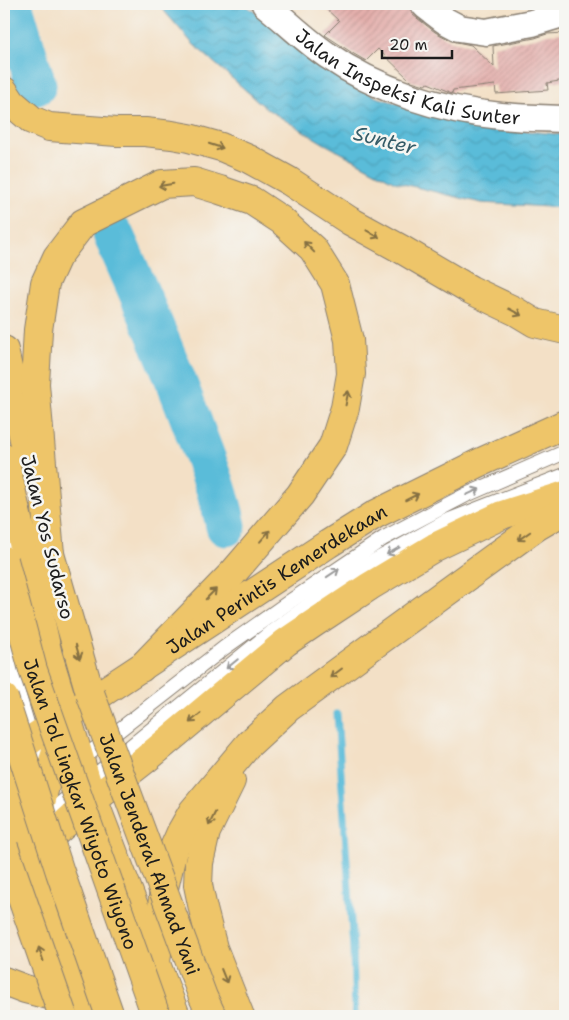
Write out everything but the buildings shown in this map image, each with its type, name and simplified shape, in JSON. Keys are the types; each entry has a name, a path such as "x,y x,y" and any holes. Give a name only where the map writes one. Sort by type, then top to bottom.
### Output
{"highway":[{"path":"4,92 12,103 32,120 49,127 116,132 145,132 189,138 221,147 249,159 289,181 350,221 471,290 535,323 565,330"},
{"path":"50,554 35,384 38,330 45,283 56,257 84,223 162,184 194,182 252,201 282,220 313,250 335,284 349,340 351,374 345,408 333,446 300,495 233,573 141,668"},
{"name":"Jalan Yos Sudarso","path":"4,350 50,554 90,693"},
{"name":"Jalan Perintis Kemerdekaan","path":"4,761 53,731 141,668 244,599 286,588 328,544 376,514 479,463 565,424"},
{"name":"Jalan Yos Sudarso","path":"4,457 48,655 53,731"},
{"path":"46,812 139,765 278,638 308,617 370,586 435,547 502,515 565,495"},
{"path":"156,963 164,888 173,850 193,811 249,744 288,708 536,527 565,510"},
{"name":"Jalan Tol Lingkar Wiyoto Wiyono","path":"4,560 32,670 156,1016"},
{"name":"Jalan Jenderal Ahmad Yani","path":"90,693 203,997 212,1016"},
{"name":"Jalan Tol Lingkar Wiyoto Wiyono","path":"4,698 60,872 110,1016"},
{"path":"46,812 53,731"},
{"name":"Jalan Jenderal Ahmad Yani","path":"53,731 46,812 76,1012"},
{"path":"240,1016 213,948 198,885 199,863 206,832 249,744"},
{"path":"4,768 46,812"},
{"name":"Jalan Jenderal Ahmad Yani","path":"4,783 46,812 156,963 176,1016"},
{"path":"4,982 25,989 76,1012"}],"street":[{"name":"Jalan Inspeksi Kali Sunter","path":"265,4 326,54 358,74 390,90 473,113 565,119"},
{"path":"424,4 444,20 459,28 486,32 532,23 565,12"}],"lane":[{"path":"46,812 224,648 264,619 286,588 466,495 565,452"},
{"path":"308,617 339,583 369,564 447,521 565,476"},
{"path":"4,539 44,680 53,731"},
{"path":"4,645 53,731"},
{"path":"46,812 116,1016"},
{"path":"46,812 120,945 146,1016"}],"water":[{"name":"Sunter","path":"158,4 244,4 288,37 376,97 471,125 565,135 565,208 481,203 395,182 323,143 267,109 193,44"}],"waterway":[{"path":"12,4 36,85"},
{"path":"113,234 178,387 214,482 226,526"},
{"path":"337,714 353,949 355,1016"}]}
